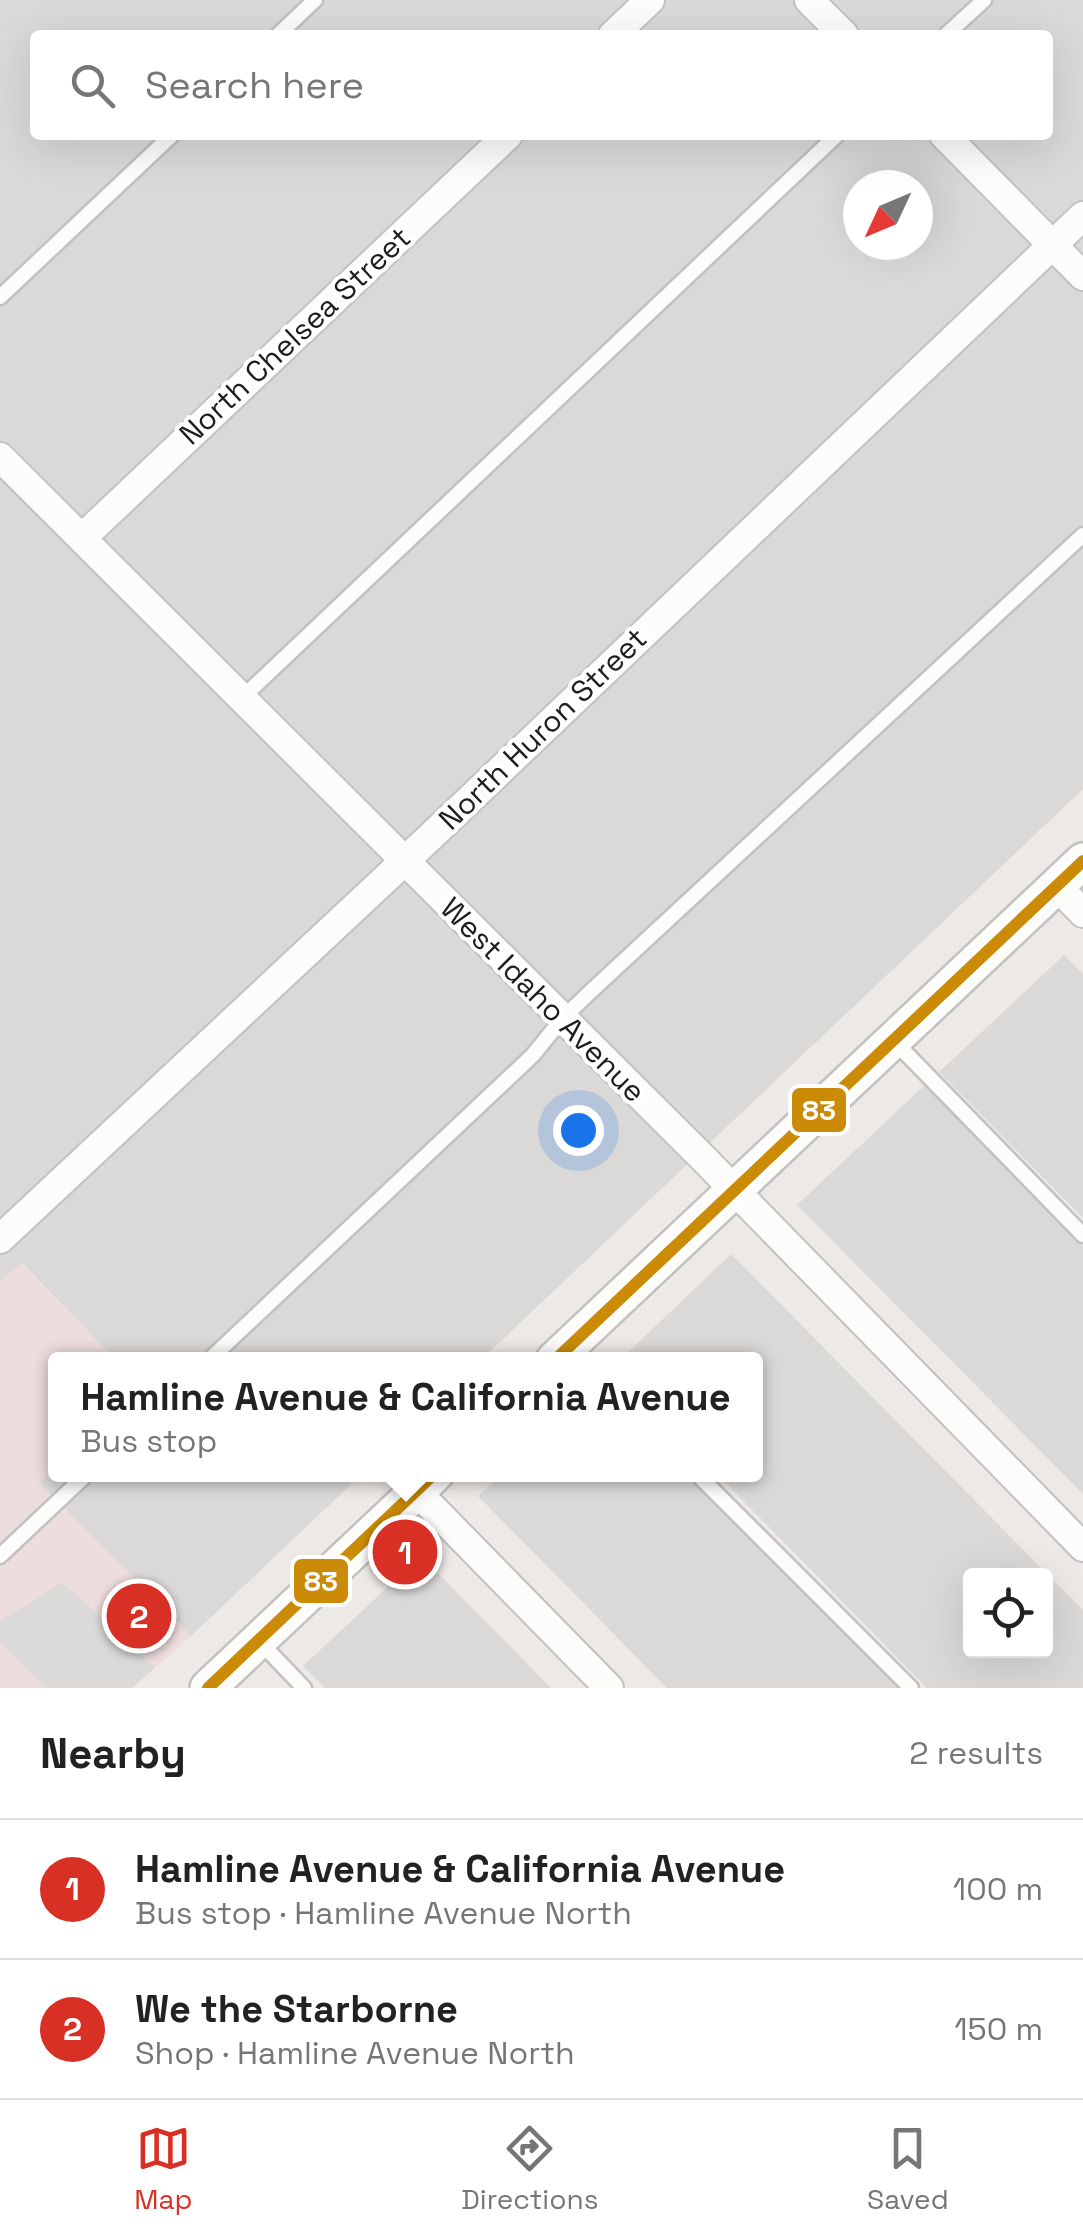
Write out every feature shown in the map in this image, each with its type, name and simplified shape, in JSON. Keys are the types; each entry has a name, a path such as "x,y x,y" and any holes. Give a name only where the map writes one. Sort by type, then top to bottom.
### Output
{"street":[{"path":"619,30 650,0"},
{"path":"809,0 839,30"},
{"name":"North Chelsea Street","path":"82,537 503,140"},
{"path":"949,140 1083,276"},
{"name":"North Huron Street","path":"0,1239 1083,216"},
{"name":"West Idaho Avenue","path":"0,457 734,1190 1083,1548"},
{"path":"571,1352 734,1190 1083,861"},
{"path":"1057,886 1083,913"},
{"path":"208,1688 426,1483 609,1688"}],"lane":[{"path":"283,30 315,0"},
{"path":"951,30 984,0"},
{"path":"0,297 167,140"},
{"path":"243,697 832,140"},
{"path":"217,1352 533,1055 562,1019 1083,536"},
{"path":"893,1040 1083,1234"},
{"path":"0,1556 79,1482"},
{"path":"705,1482 912,1688"},
{"path":"258,1640 304,1688"}],"shaded area":[{"path":"0,0 1083,0 1083,789 489,1352 108,1352 22,1263 0,1281"},
{"path":"1064,955 1083,974 1083,1218 939,1072"},
{"path":"27,1047 47,1069 51,1105 0,1152 0,1072"},
{"path":"925,1085 1083,1246 1083,1494 797,1205"},
{"path":"731,1254 1041,1568 963,1568 963,1658 1053,1658 1053,1580 1083,1610 1083,1688 927,1688 725,1482 763,1482 763,1352 628,1352"},
{"path":"21,1263 108,1352 48,1352 48,1474 40,1483 191,1636 132,1688 0,1688 0,1281"},
{"path":"48,1474 48,1482 354,1482 191,1636 39,1483"},
{"path":"493,1482 696,1482 899,1688 667,1688 478,1496"},
{"path":"421,1556 551,1688 325,1688 303,1666"},
{"path":"62,1582 155,1667 132,1688 47,1688 0,1642 0,1621"}],"transit line":[{"name":"83","path":"563,1352 1083,861"},
{"name":"83","path":"208,1688 426,1482"}],"place":[{"name":"Hamline Avenue & California Avenue","path":"405,1552"},
{"name":"We the Starborne","path":"139,1616"}]}
